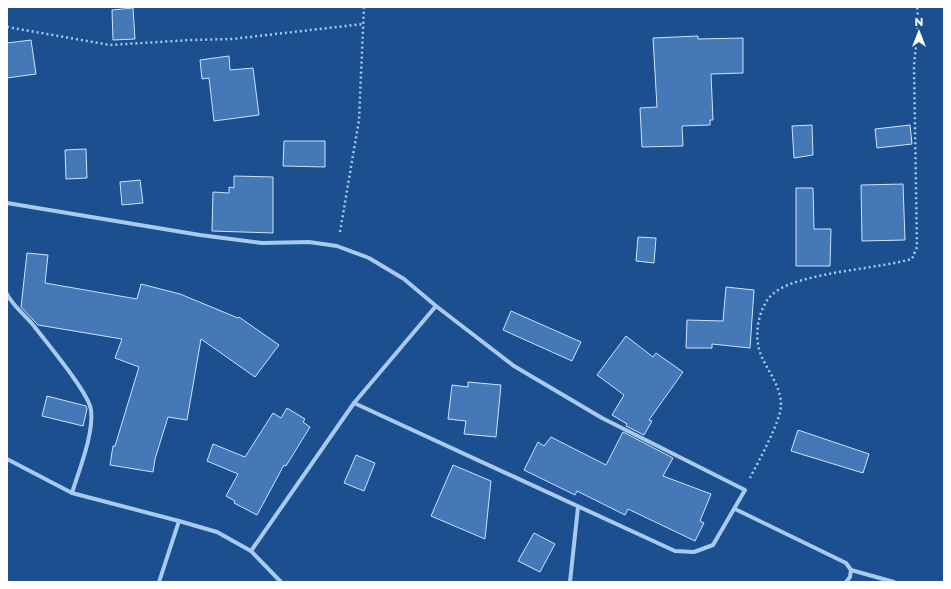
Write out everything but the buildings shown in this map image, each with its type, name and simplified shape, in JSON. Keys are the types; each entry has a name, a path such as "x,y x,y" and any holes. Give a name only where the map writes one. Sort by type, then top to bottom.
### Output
{"street":[{"path":"7,204 200,235 262,243 309,242 337,246 369,258 398,276 514,366 602,418 745,490 713,545 694,552 675,551 354,403"},
{"path":"7,294 53,351 88,399 91,408 91,420 86,447 72,493"},
{"path":"251,551 354,403 436,306"},
{"path":"7,459 72,493 217,532 251,551 281,582"},
{"path":"570,582 578,507"},
{"path":"735,509 846,563 851,570 894,582"},
{"path":"159,582 179,521"},
{"path":"846,582 850,577 851,570"}],"path":[{"path":"337,246 359,120 364,7"},
{"path":"745,490 777,422 781,407 780,392 761,354 757,336 759,318 768,299 777,291 793,284 837,272 912,259 917,248 914,67 918,34 917,7"},
{"path":"7,27 110,45 232,39 363,24"}]}
